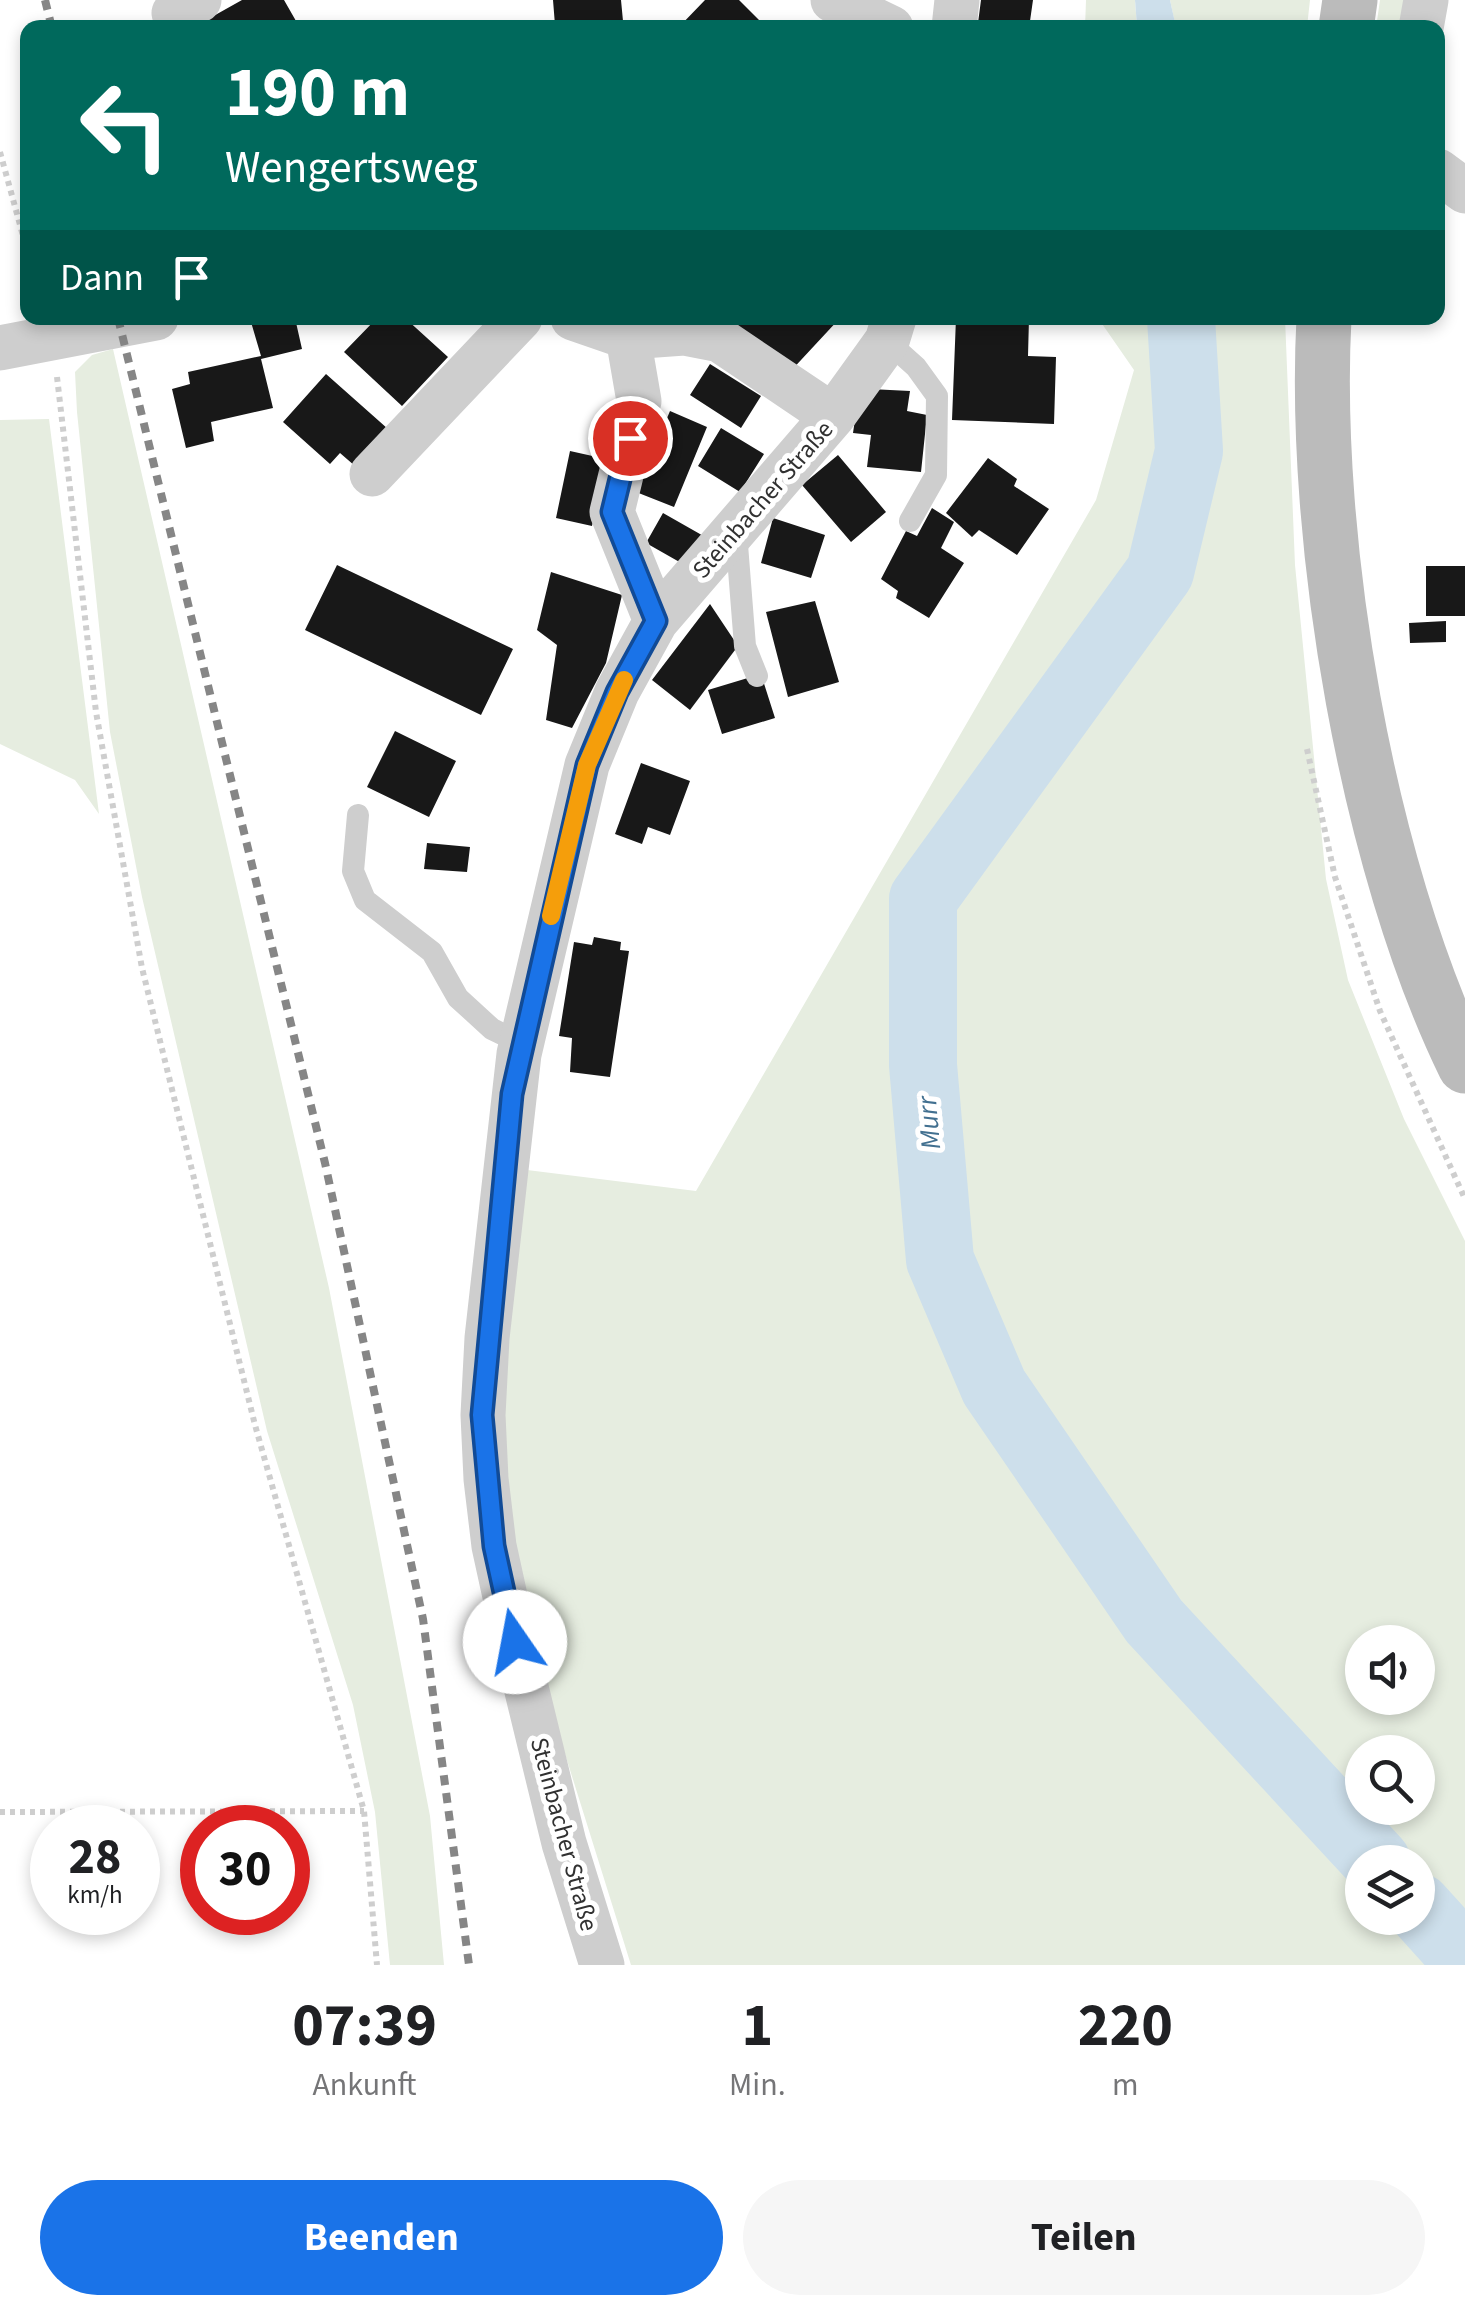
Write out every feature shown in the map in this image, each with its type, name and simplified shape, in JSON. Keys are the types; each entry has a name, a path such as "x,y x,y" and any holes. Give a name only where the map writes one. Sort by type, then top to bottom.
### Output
{"street":[{"path":"834,0 875,20"},
{"path":"0,348 123,325"},
{"path":"372,474 513,325"},
{"path":"594,325 628,337 684,333 720,340 833,416"},
{"path":"1324,325 1329,511 1363,741 1392,870 1443,1021 1465,1066"},
{"name":"Steinbacher Straße","path":"602,1965 564,1843 515,1642 494,1546 486,1480 482,1415 487,1338 521,1043 587,765 617,692 656,621 833,416 890,329"},
{"path":"628,337 639,401 612,512 656,621"}],"lane":[{"path":"890,329 937,396 936,475 910,521"},
{"path":"736,532 745,646 757,676"},
{"path":"358,815 353,871 365,900 432,952 458,998 492,1029 521,1043"}],"path":[{"path":"0,152 20,225"},
{"path":"53,340 96,712 142,968 255,1425 364,1811 377,1965"},
{"path":"0,1812 364,1811"}],"shaded area":[{"path":"1086,0 1135,0 1136,20 1085,20"},
{"path":"1170,0 1310,0 1308,20 1174,20"},
{"path":"1380,0 1404,0 1400,20 1377,20"},
{"path":"1103,325 1285,325 1295,565 1326,879 1348,980 1404,1119 1465,1241 1465,1965 631,1965 525,1626 501,1439 519,1169 696,1191 1096,500 1134,370"},
{"path":"113,349 329,1288 430,1816 444,1965 390,1965 375,1812 353,1705 267,1431 142,897 110,732 77,412 75,372 92,355"},
{"path":"49,419 99,814 75,780 0,744 0,420"}],"water":[{"path":"1135,0 1170,0 1174,20 1136,20"}],"building":[{"path":"242,0 284,0 295,20 206,20"},
{"path":"553,0 621,0 623,20 555,20"},
{"path":"705,0 739,0 759,20 686,20"},
{"path":"981,0 1033,0 1030,20 978,20"},
{"path":"252,325 297,325 302,349 261,359 273,408 211,422 214,441 186,448 172,389 190,384 188,372 261,356"},
{"path":"370,325 413,325 448,357 402,406 344,352"},
{"path":"735,325 834,325 788,374"},
{"path":"956,325 1029,325 1028,356 1056,357 1054,424 952,420"},
{"path":"710,364 761,396 741,428 690,395"},
{"path":"326,374 388,429 355,466 340,453 330,464 283,422"},
{"path":"870,389 910,391 907,411 927,415 921,472 867,467 871,435 853,433 858,399"},
{"path":"670,411 707,427 674,507 636,492"},
{"path":"721,428 764,454 740,492 698,466"},
{"path":"570,451 606,459 592,526 556,518"},
{"path":"838,455 886,512 851,542 802,485"},
{"path":"988,458 1017,479 1014,486 1049,509 1017,555 979,530 972,537 946,513"},
{"path":"932,508 954,522 941,548 964,563 929,618 896,598 898,591 881,579 906,531 917,536"},
{"path":"663,513 707,538 690,568 646,543"},
{"path":"773,518 825,535 811,578 761,563"},
{"path":"337,565 513,649 481,715 305,630"},
{"path":"1426,566 1465,566 1465,616 1426,616"},
{"path":"551,572 622,595 606,663 572,728 546,720 557,645 537,630"},
{"path":"815,601 839,682 788,697 766,612"},
{"path":"710,604 738,646 690,710 652,680"},
{"path":"1446,621 1446,642 1410,643 1409,623"},
{"path":"761,674 775,718 722,734 708,690"},
{"path":"395,731 456,761 429,817 367,787"},
{"path":"641,763 690,781 670,835 648,827 642,844 615,834"},
{"path":"427,843 470,847 467,872 424,869"},
{"path":"594,937 621,942 620,950 629,951 610,1077 570,1072 572,1038 559,1036 574,942 592,945"}],"waterway":[{"name":"Murr","path":"1181,325 1189,451 1160,572 923,899 923,1065 940,1260 994,1387 1154,1621 1361,1845"},
{"name":"Murr","path":"1435,1926 1465,1959"}],"railway":[{"path":"45,0 50,20"},
{"path":"120,325 325,1163 423,1619 469,1965"}],"slow traffic":[{"path":"551,916 587,765 624,680"}],"route":[{"path":"515,1642 494,1546 486,1480 482,1415 487,1338 512,1094 521,1043 587,765 617,692 656,621 612,512 630,438"}]}
